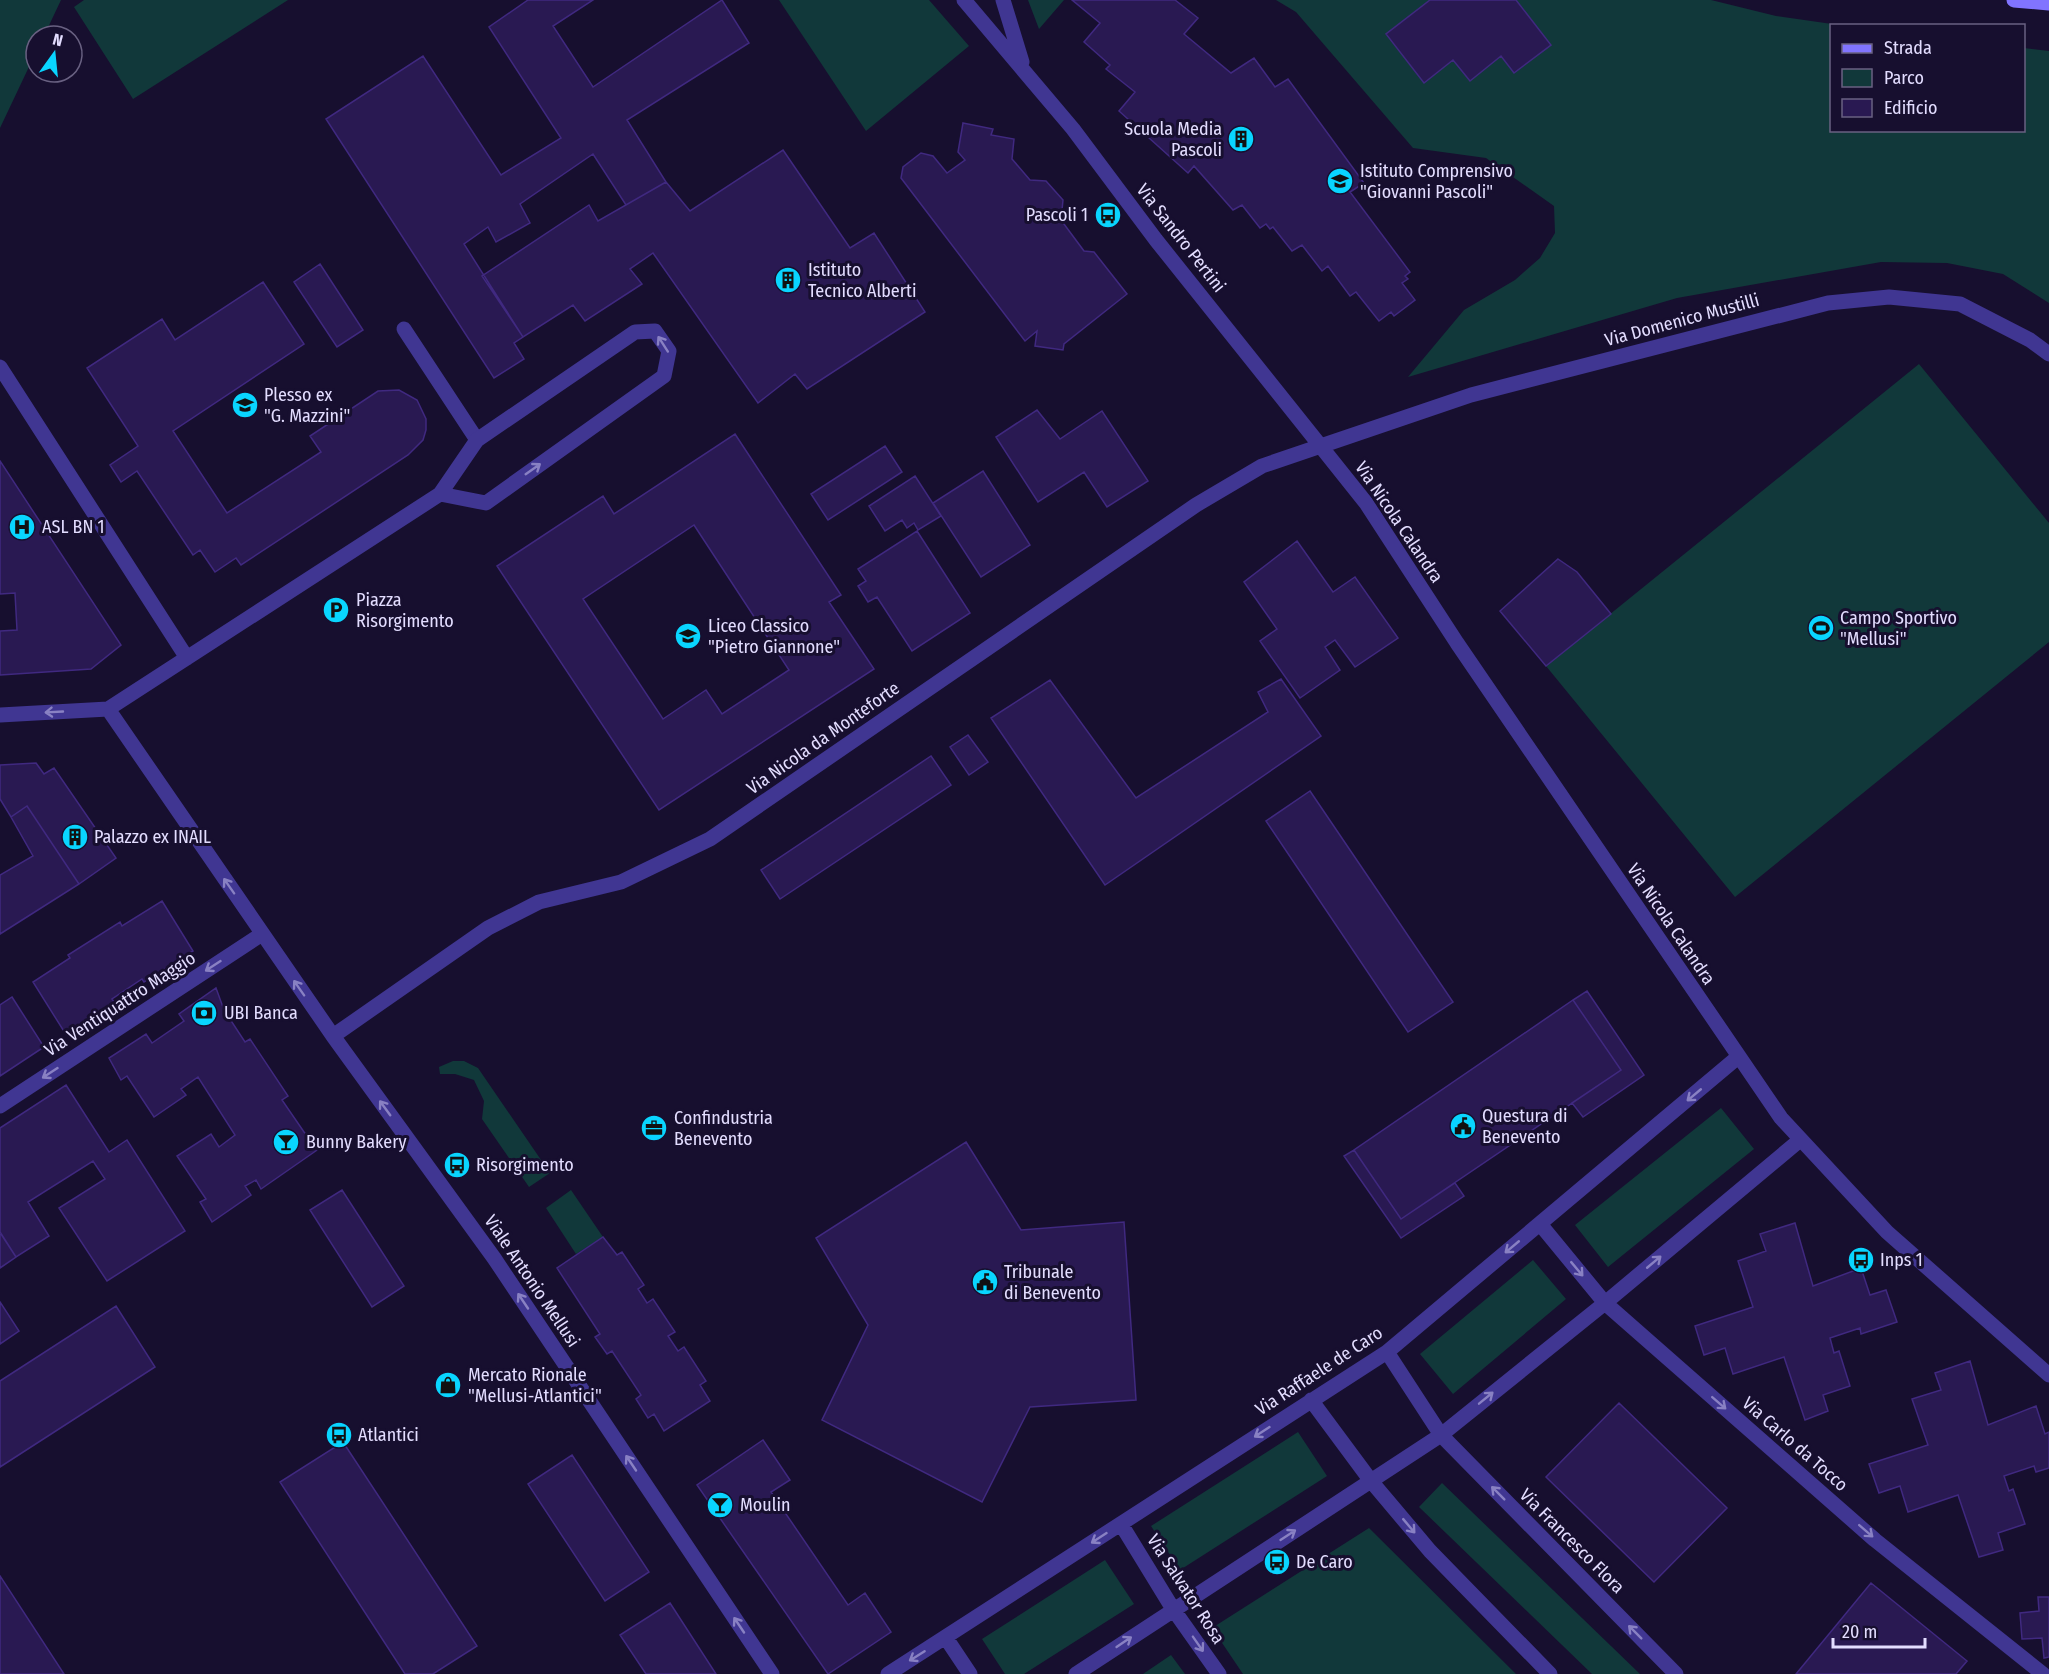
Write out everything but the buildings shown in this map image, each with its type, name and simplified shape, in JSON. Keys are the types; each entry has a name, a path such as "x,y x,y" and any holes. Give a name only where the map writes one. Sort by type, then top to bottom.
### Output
{"main road":[{"path":"2014,0 2049,3"}],"street":[{"name":"Via Sandro Pertini","path":"964,0 1024,68 1156,240 1321,444"},
{"path":"1003,0 1024,68"},
{"name":"Via Domenico Mustilli","path":"1321,444 1471,395 1828,303 1889,297 1960,304 2030,340 2049,354"},
{"path":"405,329 477,440"},
{"path":"0,715 108,709 440,495 477,440 635,332 656,331 669,351 664,376 486,503 440,495"},
{"path":"0,367 188,658"},
{"name":"Via Nicola da Monteforte","path":"333,1036 488,928 539,902 621,882 710,839 1196,505 1262,466 1321,444"},
{"name":"Via Nicola Calandra","path":"1321,444 1366,503 1456,643 1738,1057 1800,1140 1887,1232 2049,1375"},
{"path":"108,709 333,1036"},
{"name":"Via Ventiquattro Maggio","path":"0,1106 262,934"},
{"name":"Viale Antonio Mellusi","path":"333,1036 494,1258 772,1674"},
{"name":"Via Raffaele de Caro","path":"888,1674 1387,1352 1738,1057"},
{"path":"1076,1674 1441,1435 1605,1303 1800,1140"},
{"name":"Via Carlo da Tocco","path":"1540,1224 1605,1303 1875,1540 2043,1674"},
{"name":"Via Francesco Flora","path":"1387,1352 1441,1435 1676,1674"},
{"path":"1311,1400 1371,1481 1430,1551 1550,1674"},
{"name":"Via Salvator Rosa","path":"1120,1524 1173,1609 1219,1674"},
{"path":"946,1638 970,1674"}],"green space":[{"path":"0,0 61,0 50,24 24,24 24,77 0,128"},
{"path":"84,0 288,0 133,99 74,7"},
{"path":"779,0 929,0 969,46 866,131"},
{"path":"1028,0 1064,0 1039,29"},
{"path":"1276,0 1711,0 1776,16 1832,24 1830,24 1830,132 2025,132 2025,48 2049,51 2049,303 2003,274 1947,263 1881,262 1677,298 1408,377 1464,310 1515,280 1540,258 1555,233 1554,206 1486,158 1413,148 1296,12"},
{"name":"Campo Sportivo \"Mellusi\"","path":"1919,364 2049,523 2049,642 1735,897 1546,666"},
{"path":"453,1061 464,1061 478,1068 550,1173 529,1187 482,1119 484,1101 474,1080 455,1074 440,1074 439,1067"},
{"path":"1721,1108 1754,1149 1608,1267 1575,1225"},
{"path":"571,1190 603,1237 576,1254 546,1208"},
{"path":"1533,1260 1566,1299 1453,1394 1420,1354"},
{"path":"1298,1432 1327,1476 1180,1570 1151,1526"},
{"path":"1442,1483 1640,1674 1592,1674 1419,1507"},
{"path":"1369,1528 1516,1674 1243,1674 1212,1628"},
{"path":"1105,1560 1134,1604 1024,1674 1005,1674 982,1639"},
{"path":"1171,1655 1185,1674 1143,1674"}],"place":[{"name":"Scuola Media Pascoli","path":"1241,139"},
{"name":"Istituto Comprensivo \"Giovanni Pascoli\"","path":"1340,181"},
{"name":"Pascoli 1","path":"1108,215"},
{"name":"Istituto Tecnico Alberti","path":"788,280"},
{"name":"Plesso ex \"G. Mazzini\"","path":"245,405"},
{"name":"ASL BN 1","path":"22,527"},
{"name":"Piazza Risorgimento","path":"336,610"},
{"name":"Campo Sportivo \"Mellusi\"","path":"1821,628"},
{"name":"Liceo Classico \"Pietro Giannone\"","path":"688,636"},
{"name":"Palazzo ex INAIL","path":"75,837"},
{"name":"UBI Banca","path":"204,1013"},
{"name":"Questura di Benevento","path":"1463,1126"},
{"name":"Confindustria Benevento","path":"654,1128"},
{"name":"Bunny Bakery","path":"286,1142"},
{"name":"Risorgimento","path":"457,1165"},
{"name":"Inps 1","path":"1861,1260"},
{"name":"Tribunale di Benevento","path":"985,1282"},
{"name":"Mercato Rionale \"Mellusi-Atlantici\"","path":"448,1385"},
{"name":"Atlantici","path":"339,1435"},
{"name":"Moulin","path":"720,1505"},
{"name":"De Caro","path":"1277,1562"}]}
